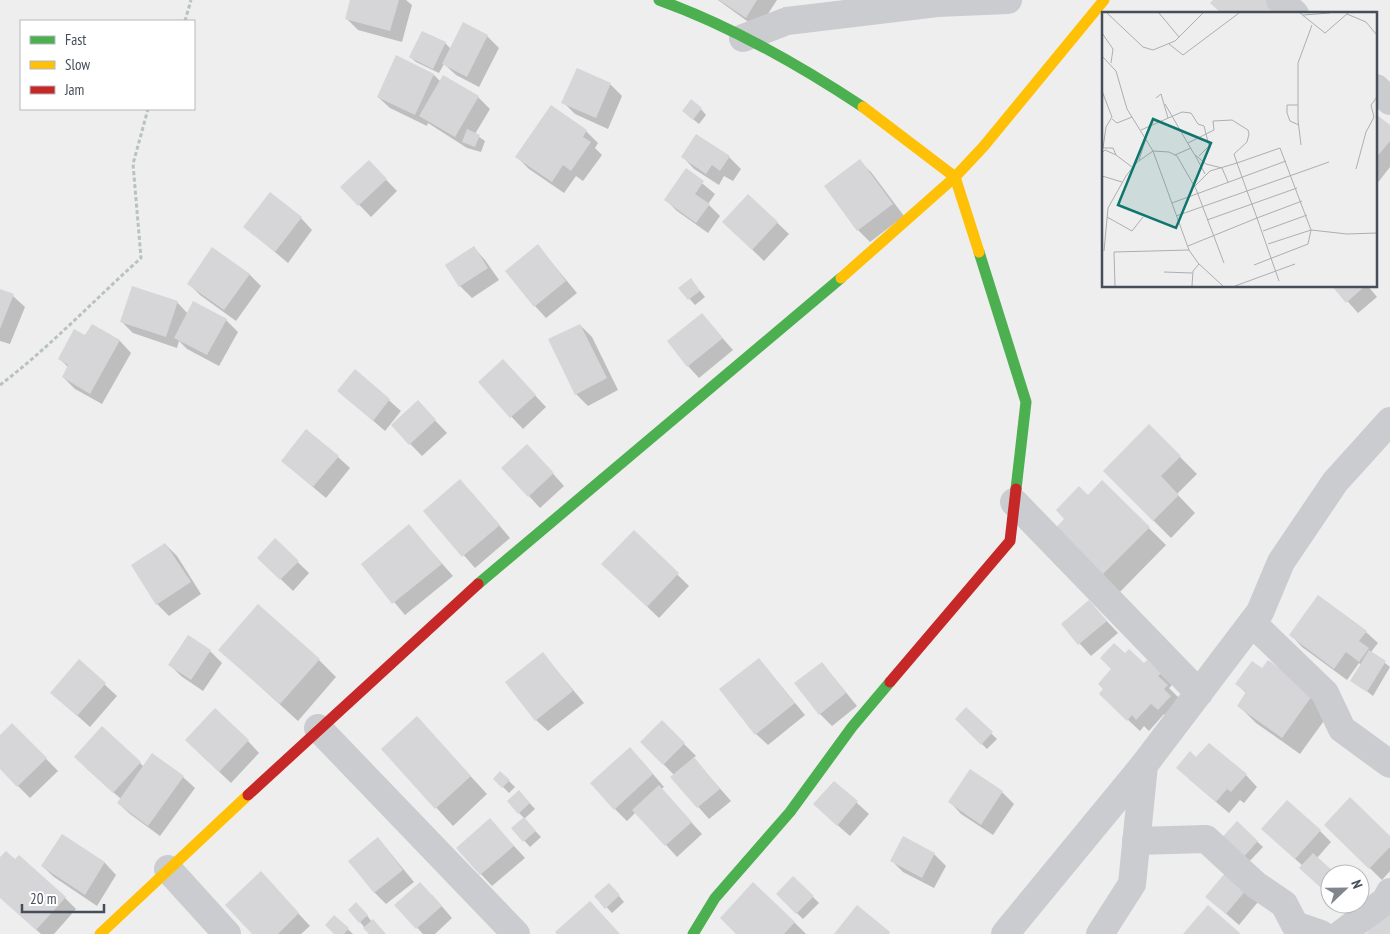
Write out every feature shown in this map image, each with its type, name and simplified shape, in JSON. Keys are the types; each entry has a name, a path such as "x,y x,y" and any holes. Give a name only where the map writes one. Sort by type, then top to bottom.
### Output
{"main road":[{"path":"659,0 687,10 782,58 862,106 954,177 1026,402 1010,541 852,727 790,812 715,898 693,934"},
{"path":"100,934 318,728 486,576 816,300 954,177 984,146 1098,2"}],"street":[{"path":"743,38 787,21 937,2 1008,0"},
{"path":"1280,0 1293,12"},
{"path":"1378,90 1390,101"},
{"path":"1005,934 1144,765 1252,623 1260,612 1281,562 1335,482 1390,421"},
{"path":"1014,502 1198,693"},
{"path":"1252,623 1325,693 1342,729 1390,764"},
{"path":"318,728 516,934"},
{"path":"1100,934 1132,884 1144,765"},
{"path":"1136,841 1206,838 1256,885 1284,904 1295,925 1321,934"},
{"path":"168,869 227,934"},
{"path":"1341,934 1385,902 1390,892"}],"path":[{"path":"185,20 191,0"},
{"path":"0,385 28,364 94,300 142,258 133,164 148,110"}],"building":[{"path":"350,0 399,0 390,31 345,19"},
{"path":"719,0 757,0 746,18"},
{"path":"1213,0 1266,0 1274,7 1270,12 1220,12 1210,3"},
{"path":"463,22 488,35 467,77 442,64"},
{"path":"422,31 446,42 433,69 409,57"},
{"path":"396,55 434,74 415,115 377,97"},
{"path":"577,68 611,83 596,118 561,103"},
{"path":"443,75 479,96 455,137 419,116"},
{"path":"691,99 702,108 693,120 682,111"},
{"path":"551,105 587,130 583,137 591,142 571,171 563,165 552,182 515,157"},
{"path":"1378,116 1390,125 1390,141 1378,156"},
{"path":"467,129 480,135 475,147 462,142"},
{"path":"696,134 730,156 720,171 712,165 706,174 681,157"},
{"path":"860,159 893,204 857,231 824,186"},
{"path":"369,160 387,179 358,206 340,187"},
{"path":"686,168 704,181 695,194 710,204 696,223 664,200"},
{"path":"270,192 302,217 275,252 243,227"},
{"path":"748,194 778,222 752,250 722,222"},
{"path":"538,244 566,281 534,307 505,271"},
{"path":"474,246 488,268 459,287 445,265"},
{"path":"212,247 250,274 224,310 187,284"},
{"path":"691,278 700,291 688,300 678,288"},
{"path":"132,286 178,301 166,337 120,322"},
{"path":"1334,288 1363,288 1346,303"},
{"path":"0,289 14,294 0,329"},
{"path":"193,301 227,319 207,355 174,338"},
{"path":"702,313 723,338 687,367 667,341"},
{"path":"92,324 120,340 90,394 62,377 68,365 58,359 74,329 85,335"},
{"path":"580,324 607,378 575,395 548,339"},
{"path":"503,359 536,395 510,418 478,382"},
{"path":"355,369 390,399 373,421 337,391"},
{"path":"418,400 436,420 409,445 391,425"},
{"path":"1149,424 1181,456 1161,476 1179,495 1153,521 1103,471"},
{"path":"306,429 339,456 313,487 281,461"},
{"path":"527,444 554,473 528,497 501,468"},
{"path":"460,479 500,525 462,557 423,511"},
{"path":"1102,480 1150,527 1096,581 1049,535 1064,519 1056,510 1079,486 1088,495"},
{"path":"409,524 442,564 392,604 361,564"},
{"path":"634,530 679,573 647,607 601,564"},
{"path":"275,538 299,561 280,580 257,558"},
{"path":"165,543 191,582 156,605 131,565"},
{"path":"1318,595 1367,631 1359,641 1369,648 1359,662 1346,652 1334,669 1289,635"},
{"path":"1089,600 1107,621 1078,645 1061,624"},
{"path":"258,604 320,659 280,704 218,650"},
{"path":"188,635 211,650 191,680 168,665"},
{"path":"1114,643 1125,653 1129,649 1144,663 1147,660 1162,673 1158,676 1168,685 1164,689 1171,696 1158,710 1151,704 1136,720 1132,715 1127,721 1099,694 1103,689 1098,684 1111,669 1100,658"},
{"path":"1369,650 1386,661 1367,692 1350,681"},
{"path":"543,652 573,691 535,721 505,682"},
{"path":"759,658 795,703 755,735 719,689"},
{"path":"79,659 106,683 77,716 50,693"},
{"path":"1268,660 1314,693 1282,738 1237,706 1246,692 1235,684 1252,661 1262,668"},
{"path":"822,662 846,693 819,715 794,683"},
{"path":"966,707 993,732 981,745 955,719"},
{"path":"215,708 249,740 219,772 185,740"},
{"path":"417,716 471,776 435,809 381,749"},
{"path":"662,720 685,743 663,765 640,742"},
{"path":"12,723 47,758 17,787 0,769 0,735"},
{"path":"102,726 141,762 113,793 74,757"},
{"path":"1209,743 1247,774 1231,792 1227,789 1216,802 1176,768 1190,751 1196,757"},
{"path":"630,747 653,774 614,810 590,783"},
{"path":"152,753 184,776 148,826 117,803"},
{"path":"694,757 720,789 697,808 670,777"},
{"path":"970,769 1003,791 981,825 948,802"},
{"path":"500,771 510,780 502,788 493,779"},
{"path":"834,781 858,801 837,826 813,804"},
{"path":"659,785 692,822 665,846 632,810"},
{"path":"519,790 530,803 518,814 507,801"},
{"path":"1350,797 1390,836 1390,847 1370,868 1370,864 1364,864 1324,825"},
{"path":"1287,800 1321,830 1295,859 1261,829"},
{"path":"524,817 536,831 523,842 511,828"},
{"path":"490,818 514,846 480,875 456,848"},
{"path":"1237,821 1258,841 1238,863 1217,843"},
{"path":"62,834 105,862 85,895 41,866"},
{"path":"903,836 935,853 922,878 890,861"},
{"path":"378,837 403,870 374,893 348,861"},
{"path":"6,851 15,859 19,855 66,897 36,930 0,898 0,857"},
{"path":"1313,853 1325,864 1320,864 1320,887 1299,868"},
{"path":"261,871 299,913 278,934 252,934 225,905"},
{"path":"1226,872 1247,889 1226,914 1205,897"},
{"path":"793,876 814,896 796,914 776,894"},
{"path":"420,882 442,906 416,929 394,905"},
{"path":"753,882 795,922 784,934 736,934 720,918"},
{"path":"609,883 620,895 605,909 594,896"},
{"path":"590,901 620,934 557,934 555,932"},
{"path":"356,902 368,915 359,923 348,910"},
{"path":"857,905 890,932 889,934 834,934"},
{"path":"1208,905 1241,934 1183,934"},
{"path":"1388,910 1390,912 1390,934 1366,934"},
{"path":"334,915 349,928 344,934 334,934 325,925"},
{"path":"373,919 386,934 369,934 363,928"}],"traffic: fast":[{"path":"659,0 738,34 815,76 863,107"},
{"path":"979,252 1026,402 1016,489"},
{"path":"478,584 841,278"},
{"path":"693,934 715,898 790,812 852,727 890,682"}],"traffic: slow":[{"path":"841,278 955,177 984,146 1104,0"},
{"path":"863,107 955,177 979,252"},
{"path":"100,934 248,795"}],"traffic: jam":[{"path":"890,682 1010,541 1016,489"},
{"path":"248,795 478,584"}]}
